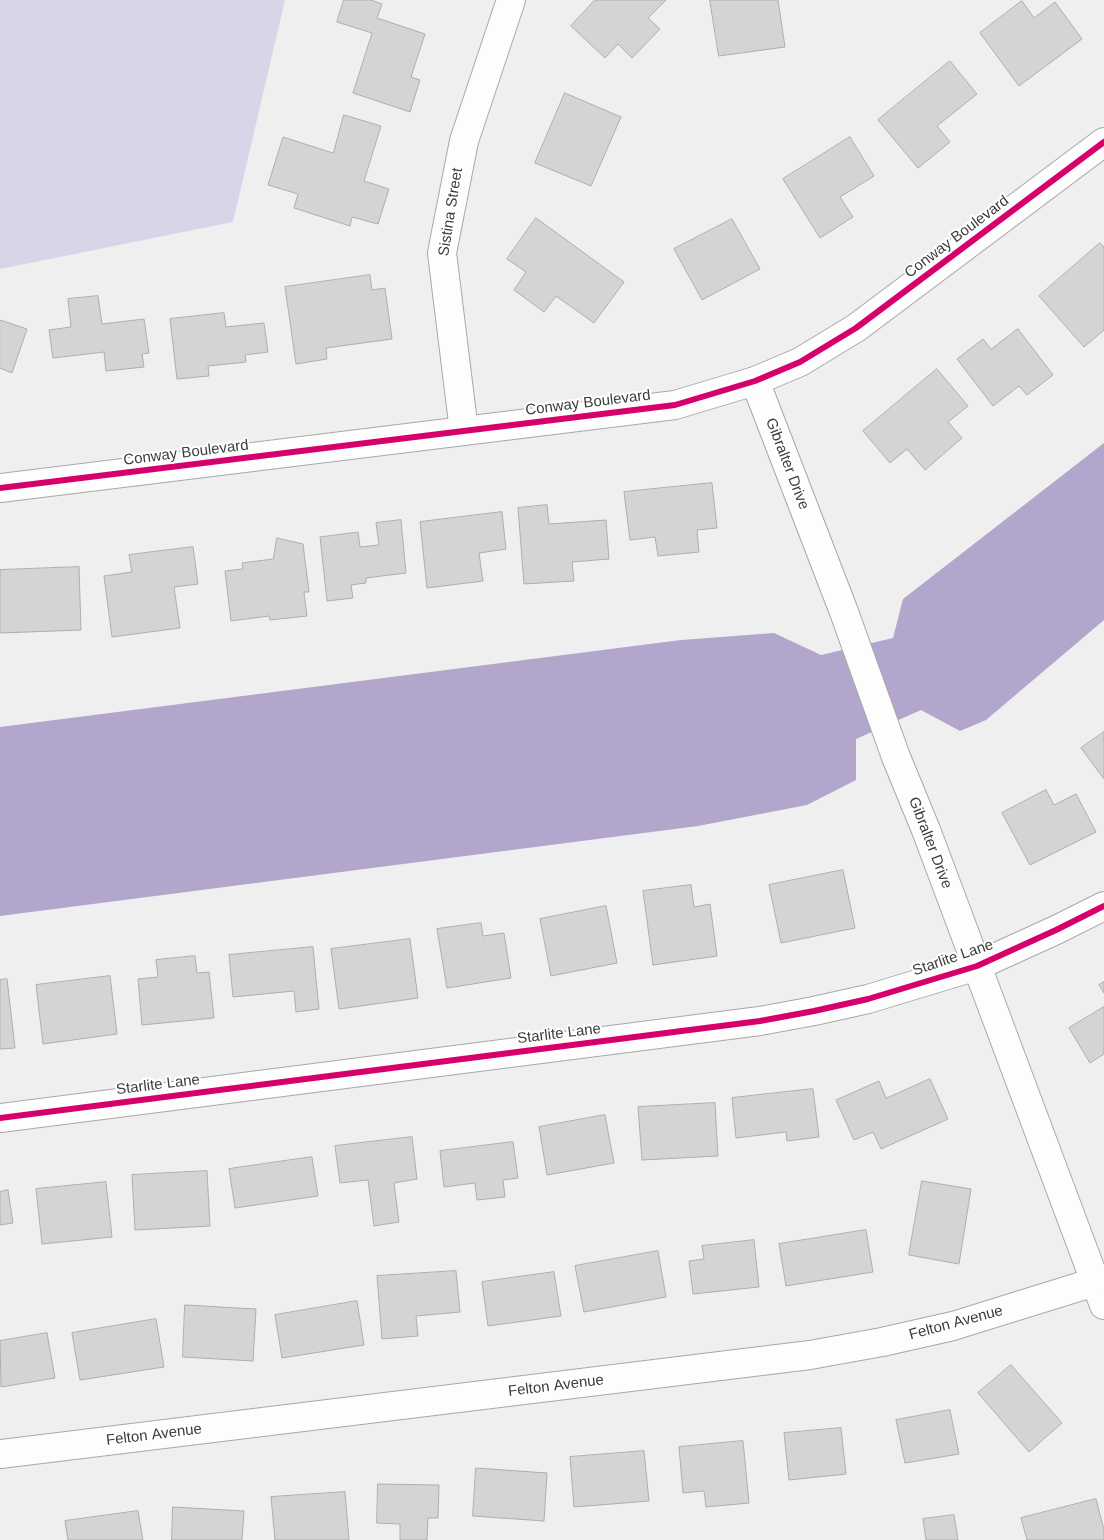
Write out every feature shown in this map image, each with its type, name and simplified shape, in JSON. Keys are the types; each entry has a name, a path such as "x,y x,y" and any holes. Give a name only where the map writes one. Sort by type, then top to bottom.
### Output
{"street":[{"name":"Sistina Street","path":"464,431 442,253 464,141 511,0"},
{"name":"Conway Boulevard","path":"0,488 675,405 755,381 800,362 856,328 1104,142"},
{"name":"Gibralter Drive","path":"755,381 844,612 896,757 926,830 1101,1289"},
{"name":"Starlite Lane","path":"0,1118 760,1020 814,1011 868,999 977,966 1104,906"},
{"name":"Felton Avenue","path":"0,1454 810,1355 882,1342 953,1326 1101,1289"}],"shaded area":[{"path":"0,0 285,0 233,222 0,269"},
{"path":"1104,443 1104,620 986,720 960,731 921,710 856,739 856,780 807,805 698,826 0,916 0,727 681,640 774,633 821,655 893,638 903,599"}],"building":[{"path":"344,0 371,0 382,4 377,18 425,34 411,77 420,80 410,112 353,93 372,33 337,22"},
{"path":"595,0 666,0 648,18 660,29 632,58 618,44 605,58 571,26"},
{"path":"710,0 778,0 785,47 719,56"},
{"path":"1022,1 1034,18 1055,2 1082,39 1019,86 980,33"},
{"path":"950,61 977,94 937,126 950,142 918,168 878,120"},
{"path":"565,93 621,117 591,186 535,163"},
{"path":"344,115 381,126 364,181 389,189 378,224 352,217 350,226 294,208 298,194 268,185 283,137 333,153"},
{"path":"850,137 874,176 840,197 853,217 820,238 783,179"},
{"path":"536,218 624,282 594,323 556,296 544,312 514,290 526,272 507,259"},
{"path":"732,219 760,269 702,300 674,249"},
{"path":"1100,243 1104,247 1104,330 1084,347 1039,296"},
{"path":"370,275 372,290 385,288 392,339 326,348 327,359 296,364 285,287"},
{"path":"98,296 102,324 144,319 149,353 142,354 144,367 106,371 104,352 53,358 49,330 71,327 68,299"},
{"path":"224,313 226,327 264,323 268,352 245,355 246,362 208,366 209,376 177,379 170,319"},
{"path":"0,320 27,329 12,373 0,368"},
{"path":"1018,329 1053,375 1027,395 1019,386 993,406 957,359 983,339 991,349"},
{"path":"937,369 968,406 948,422 962,438 925,470 907,449 890,463 863,431"},
{"path":"712,483 717,528 697,530 699,552 658,556 655,537 630,540 624,492"},
{"path":"547,505 549,524 606,520 609,559 572,562 574,581 524,584 518,508"},
{"path":"502,512 506,549 479,553 483,581 427,588 420,522"},
{"path":"401,520 406,573 366,578 366,583 351,585 353,598 327,601 320,537 358,532 360,547 379,545 376,523"},
{"path":"277,538 303,544 309,592 304,592 307,616 270,620 269,616 231,621 225,571 243,569 242,563 273,559"},
{"path":"193,547 198,584 174,587 180,628 112,637 104,576 132,572 129,555"},
{"path":"79,567 81,630 0,633 0,570"},
{"path":"1104,732 1104,779 1081,748"},
{"path":"1046,790 1054,805 1076,794 1096,832 1030,865 1002,813"},
{"path":"843,870 855,928 781,943 769,885"},
{"path":"691,885 694,907 710,904 717,956 653,965 643,891"},
{"path":"606,906 617,963 551,976 540,919"},
{"path":"481,923 483,936 504,933 511,978 447,988 437,929"},
{"path":"410,939 418,998 339,1009 331,949"},
{"path":"313,947 319,1009 296,1012 294,991 233,997 229,955"},
{"path":"195,956 197,973 209,972 214,1018 142,1025 138,979 158,977 156,960"},
{"path":"110,976 117,1034 43,1044 36,985"},
{"path":"7,979 15,1048 0,1049 0,980"},
{"path":"1104,982 1104,993 1099,985"},
{"path":"1104,1007 1104,1054 1090,1063 1069,1028"},
{"path":"930,1079 948,1119 881,1149 873,1132 854,1140 836,1100 879,1081 886,1098"},
{"path":"813,1089 819,1137 787,1141 786,1132 736,1138 732,1098"},
{"path":"715,1103 718,1156 642,1160 638,1107"},
{"path":"605,1115 614,1163 547,1175 539,1127"},
{"path":"412,1137 417,1179 394,1183 399,1222 374,1226 368,1180 340,1183 335,1146"},
{"path":"513,1142 518,1178 503,1180 505,1197 477,1200 475,1183 444,1187 440,1151"},
{"path":"312,1157 318,1196 235,1208 229,1169"},
{"path":"207,1171 210,1226 135,1230 132,1175"},
{"path":"922,1181 971,1189 959,1264 909,1255"},
{"path":"106,1182 112,1237 42,1244 36,1189"},
{"path":"8,1190 13,1223 0,1225 0,1192"},
{"path":"866,1230 873,1272 786,1286 779,1244"},
{"path":"754,1240 759,1287 693,1294 689,1261 704,1259 702,1246"},
{"path":"658,1251 666,1297 584,1312 575,1266"},
{"path":"456,1271 460,1312 416,1316 418,1336 382,1339 377,1276"},
{"path":"554,1272 561,1316 488,1326 482,1282"},
{"path":"357,1301 364,1345 282,1358 275,1315"},
{"path":"185,1305 256,1309 253,1361 183,1357"},
{"path":"156,1319 164,1367 80,1380 72,1333"},
{"path":"47,1333 55,1378 1,1387 0,1341"},
{"path":"1011,1365 1062,1423 1029,1452 978,1393"},
{"path":"950,1410 959,1454 905,1463 896,1420"},
{"path":"841,1428 846,1474 789,1480 784,1433"},
{"path":"743,1441 749,1503 706,1507 704,1491 683,1493 679,1447"},
{"path":"644,1451 649,1501 574,1507 570,1457"},
{"path":"476,1468 547,1473 544,1521 473,1516"},
{"path":"378,1484 439,1485 438,1518 428,1518 427,1540 400,1540 400,1524 377,1523"},
{"path":"345,1492 349,1540 275,1540 271,1497"},
{"path":"1096,1499 1104,1530 1104,1540 1027,1540 1021,1518"},
{"path":"173,1507 244,1511 242,1540 172,1540"},
{"path":"138,1511 143,1540 68,1540 65,1521"},
{"path":"954,1515 958,1540 926,1540 923,1519"}],"cycle path":[{"path":"0,488 675,405 755,381 800,362 856,328 1104,142"},
{"path":"0,1118 760,1021 814,1011 868,999 977,966 1104,906"}]}
